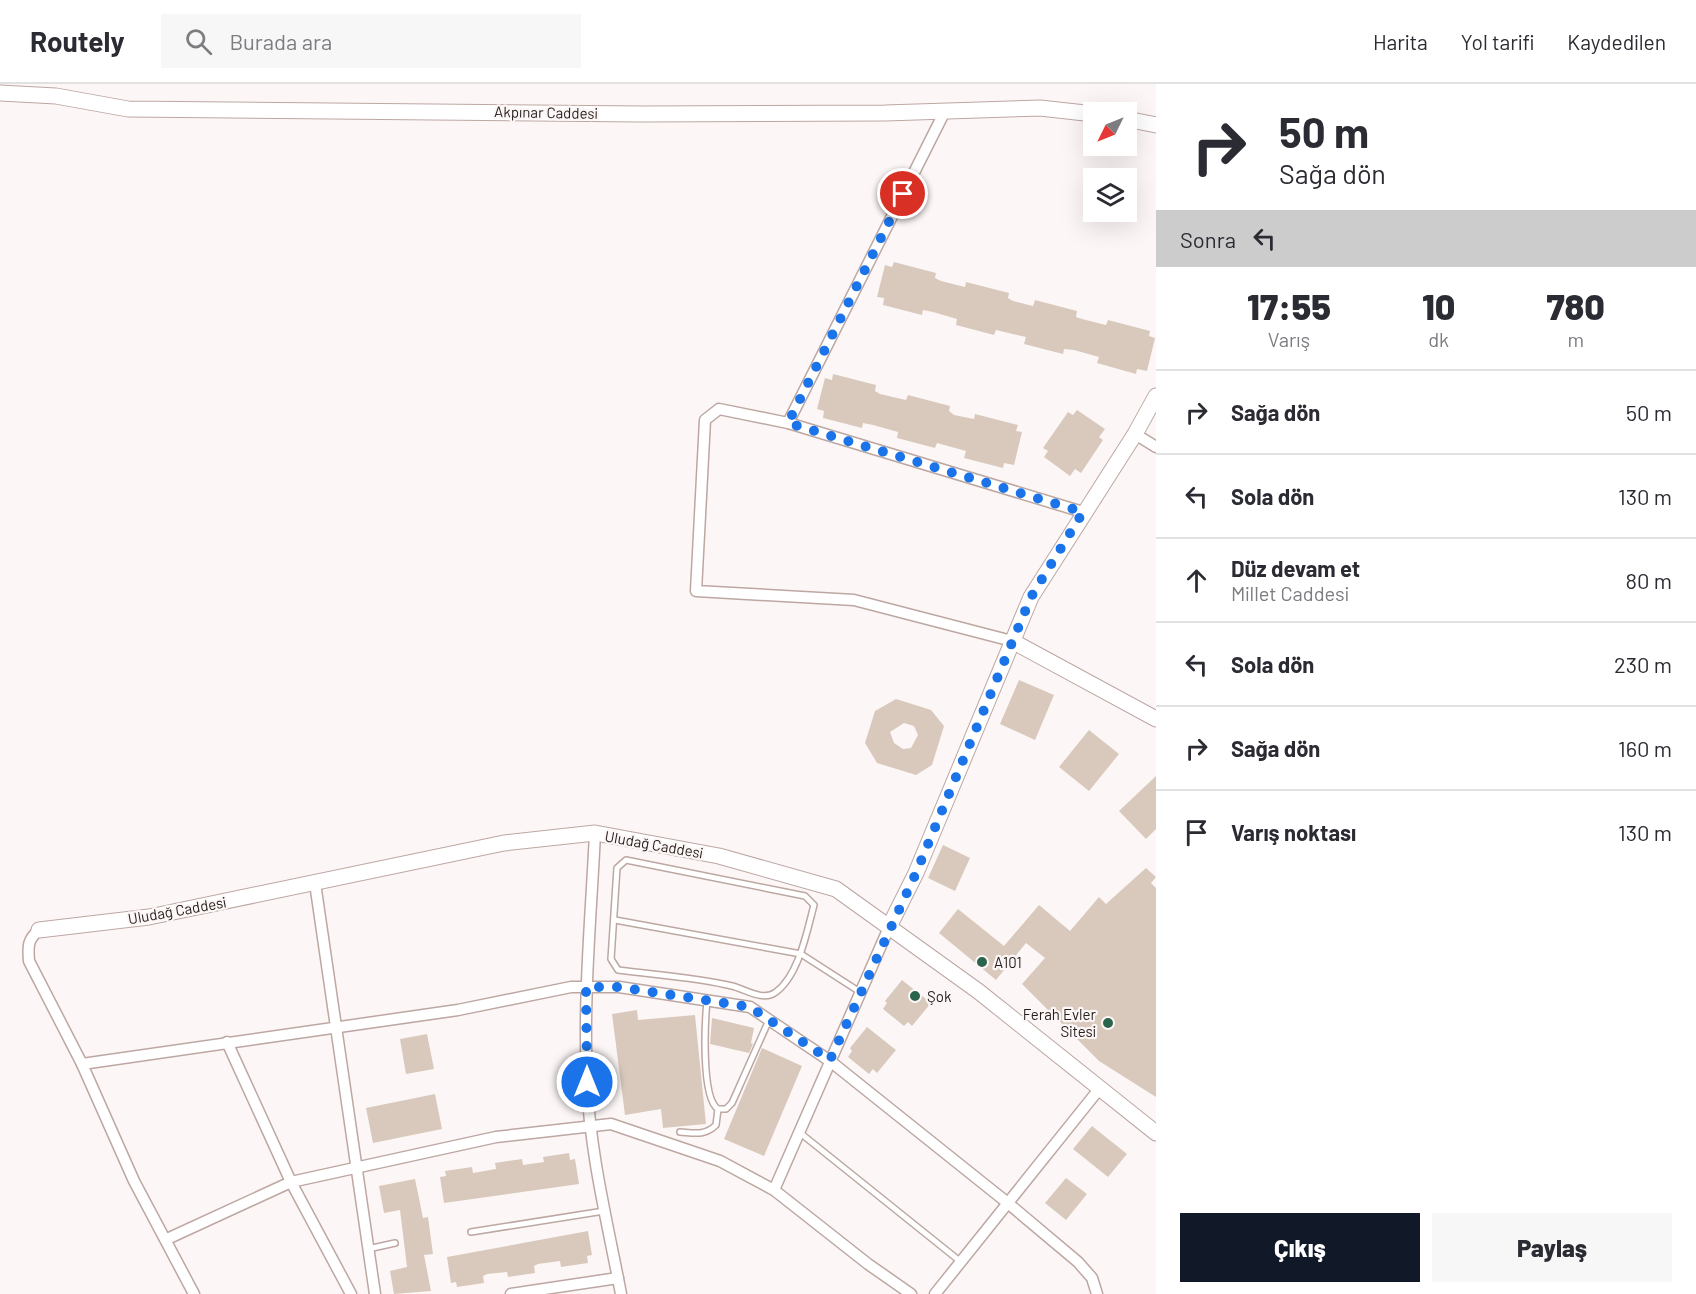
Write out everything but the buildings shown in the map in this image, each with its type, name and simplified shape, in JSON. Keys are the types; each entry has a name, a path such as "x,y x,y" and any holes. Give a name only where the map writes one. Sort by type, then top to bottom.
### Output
{"street":[{"name":"Akpınar Caddesi","path":"0,93 56,96 128,109 642,114 1040,108 1083,113"},
{"path":"788,423 945,111"},
{"path":"1137,121 1156,125"},
{"path":"774,1190 929,840 1031,597 1083,512 1136,434 1156,396"},
{"path":"1083,512 788,423 719,409 705,420 696,591 854,600 1011,641 1156,719"},
{"path":"1136,434 1156,447"},
{"path":"595,833 586,987 587,1082 591,1126 621,1294"},
{"name":"Uludağ Caddesi","path":"39,930 149,917 504,843 595,833 719,856 836,889 890,925 1156,1133"},
{"path":"315,883 375,1294"},
{"path":"39,930 31,937 28,945 29,960 82,1064 134,1181 167,1239 194,1294"},
{"path":"82,1064 458,1010 571,987 619,987 750,1007 830,1060 1009,1204 1078,1262 1092,1278 1097,1294"},
{"path":"227,1042 291,1182 351,1294"},
{"path":"935,1294 1100,1088"},
{"path":"167,1239 291,1182 496,1137 611,1124 720,1161 774,1190 868,1264 911,1294"},
{"path":"512,1294 618,1278"}],"lane":[{"path":"626,860 805,896 814,905 801,954 777,992 765,996 722,984 618,970 611,959 617,868 626,860"},
{"path":"615,920 801,954 861,992"},
{"path":"680,1132 701,1133 716,1125 718,1109 711,1100 703,1040 707,1001"},
{"path":"718,1109 726,1109 732,1103 769,1020"},
{"path":"799,1132 961,1262"},
{"path":"471,1232 606,1211"},
{"path":"368,1249 394,1243"}],"place":[{"name":"A101","path":"982,962"},
{"name":"Şok","path":"915,996"},
{"name":"Ferah Evler Sitesi","path":"1108,1023"}],"route":[{"path":"587,1082 586,987 619,987 750,1007 830,1060 890,925 916,873 1031,597 1083,512 788,423 903,194"}]}
